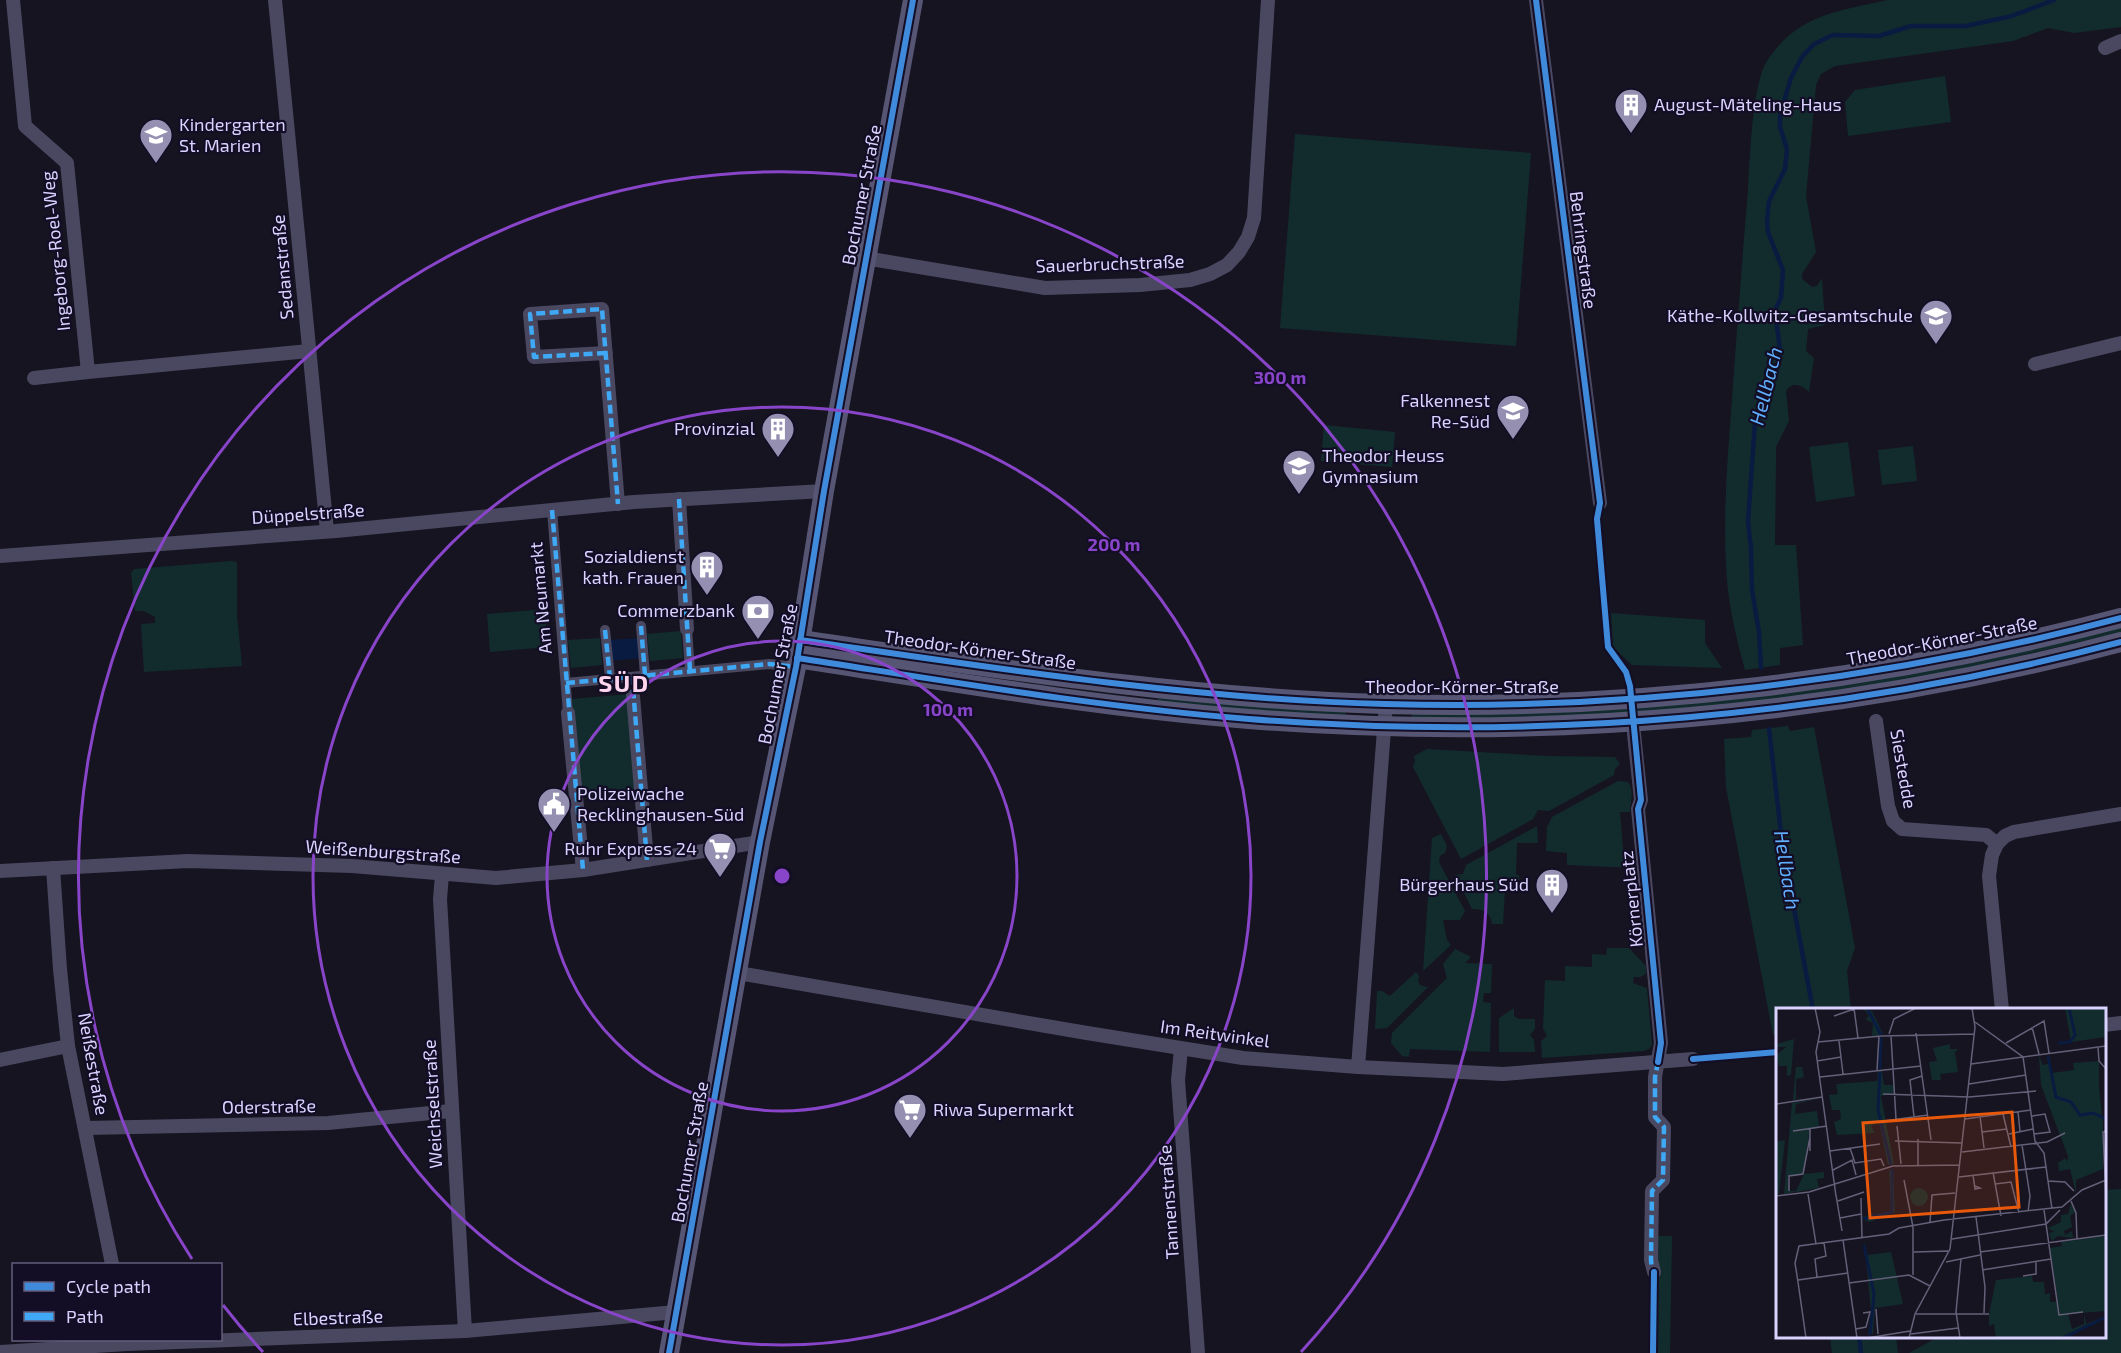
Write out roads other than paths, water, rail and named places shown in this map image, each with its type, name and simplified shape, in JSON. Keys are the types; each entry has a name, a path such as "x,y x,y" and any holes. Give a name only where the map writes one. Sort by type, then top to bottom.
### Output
{"main road":[{"name":"Bochumer Straße","path":"669,1353 760,842 797,655 865,258 913,0"},
{"name":"Theodor-Körner-Straße","path":"797,655 982,667 1248,696 1386,705 1525,705 1691,695 1898,667 1987,650 2121,618"},
{"name":"Theodor-Körner-Straße","path":"797,655 1115,706 1247,719 1385,726 1499,727 1619,723 1819,703 1953,681 2030,665 2121,642"},
{"path":"1150,709 1151,687"}],"street":[{"name":"Ingeborg-Roel-Weg","path":"13,0 25,126 67,163 88,372"},
{"name":"Sedanstraße","path":"275,0 327,531"},
{"name":"Sauerbruchstraße","path":"865,258 1045,288 1140,285 1190,280 1210,274 1227,265 1244,245 1254,218 1268,0"},
{"name":"Behringstraße","path":"1536,0 1600,503"},
{"path":"2105,48 2121,41"},
{"path":"606,353 534,357 530,314 602,309 606,353 618,504"},
{"path":"2035,364 2121,343"},
{"path":"34,378 309,351"},
{"name":"Düppelstraße","path":"0,556 327,531 679,499 824,491"},
{"path":"679,499 690,671"},
{"name":"Am Neumarkt","path":"552,510 583,870"},
{"path":"641,626 645,675"},
{"path":"605,630 610,678"},
{"path":"566,683 769,664 797,655"},
{"path":"632,676 647,860"},
{"path":"1358,1067 1386,705"},
{"name":"Siestedde","path":"1876,722 1888,806 1893,821 1902,829 1986,835 1997,844"},
{"name":"Körnerplatz","path":"1634,734 1641,800 1638,809 1661,1043 1655,1077 1655,1117 1664,1126 1663,1180 1652,1191 1651,1260 1653,1272"},
{"path":"2002,1008 1989,876 1992,855 1997,844 2005,836 2014,832 2121,814"},
{"name":"Weißenburgstraße","path":"0,871 199,861 352,866 496,878 583,870 760,842"},
{"name":"Neißestraße","path":"53,868 68,1046 112,1263"},
{"name":"Weichselstraße","path":"442,875 440,899 465,1331"},
{"name":"Im Reitwinkel","path":"738,973 1243,1058 1358,1067 1503,1074 1693,1059"},
{"path":"2106,1025 2121,1023"},
{"path":"0,1060 68,1046"},
{"name":"Tannenstraße","path":"1182,1049 1178,1080 1198,1353"},
{"name":"Oderstraße","path":"86,1128 328,1123 451,1111"},
{"name":"Elbestraße","path":"222,1339 465,1331 676,1312"},
{"name":"Elbestraße","path":"0,1352 158,1341"}],"water":[{"path":"638,638 640,658 611,661 609,640"}],"waterway":[{"name":"Hellbach","path":"1761,668 1759,632 1752,590 1748,522 1755,422 1763,395 1779,362 1780,350 1775,310 1781,298 1783,270 1768,232 1767,222 1769,201 1785,169 1787,149 1780,127 1780,115 1791,78 1802,57 1814,44 1833,35 1879,36 1911,26 1966,26 2012,16 2054,0"},
{"name":"Hellbach","path":"1769,729 1783,850 1813,1008"},
{"name":"Hellbach","path":"1859,1338 1861,1353"}],"place":[{"name":"August-Mäteling-Haus","path":"1631,134"},
{"name":"Kindergarten St. Marien","path":"156,164"},
{"name":"Käthe-Kollwitz-Gesamtschule","path":"1936,345"},
{"name":"Falkennest Re-Süd","path":"1513,440"},
{"name":"Provinzial","path":"778,458"},
{"name":"Theodor Heuss Gymnasium","path":"1299,495"},
{"name":"Sozialdienst kath. Frauen","path":"707,596"},
{"name":"Commerzbank","path":"758,640"},
{"name":"Polizeiwache Recklinghausen-Süd","path":"554,833"},
{"name":"Ruhr Express 24","path":"720,878"},
{"name":"Bürgerhaus Süd","path":"1552,914"},
{"name":"Riwa Supermarkt","path":"910,1139"}],"district":[{"name":"SÜD","path":"624,684"}]}
